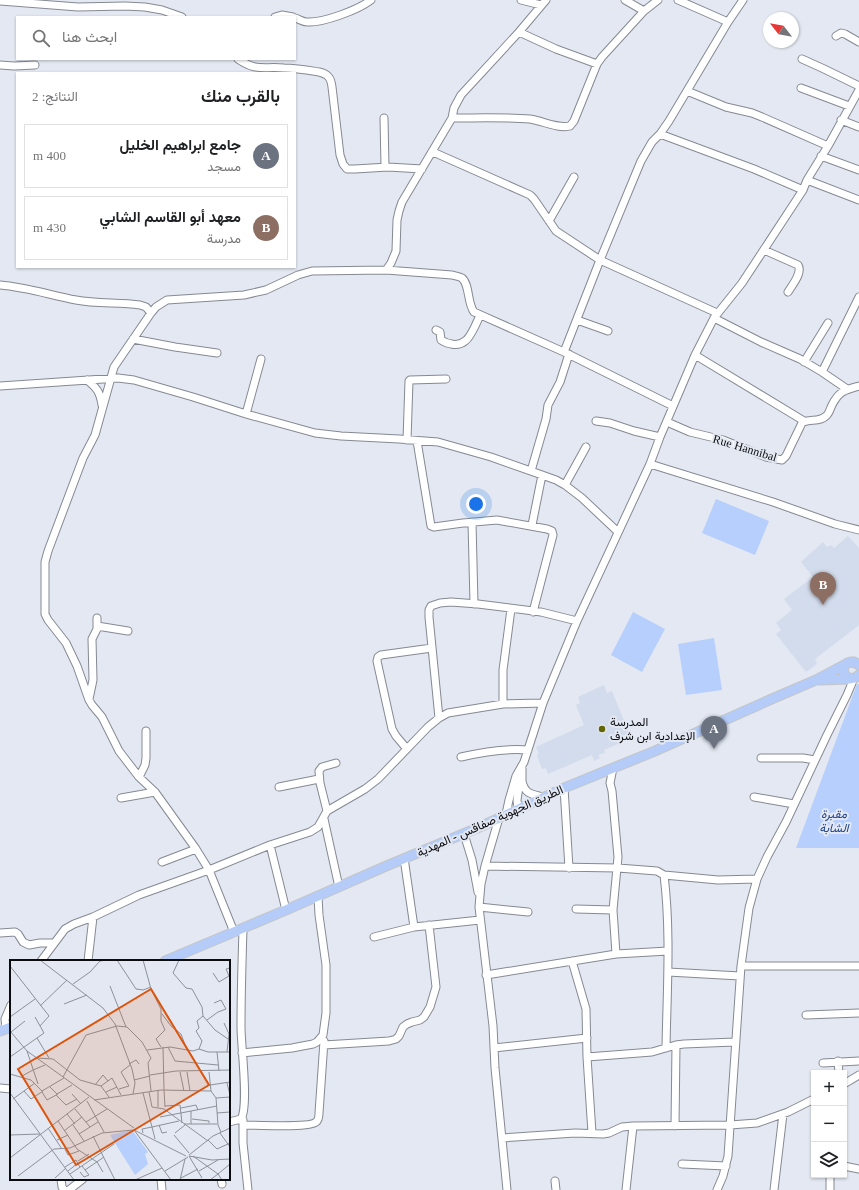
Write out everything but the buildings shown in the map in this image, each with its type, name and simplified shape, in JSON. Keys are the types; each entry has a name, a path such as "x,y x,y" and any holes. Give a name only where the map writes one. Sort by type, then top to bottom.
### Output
{"main road":[{"name":"الطريق الجهوية صفاقس - المهدية","path":"167,960 339,888 404,858 464,834 564,788 816,680 859,656"},
{"path":"854,677 848,678 844,674 843,668 847,663 854,662 859,665"},
{"name":"الطريق الجهوية صفاقس - المهدية","path":"816,680 854,677"}],"street":[{"path":"296,18 308,22 323,20 343,14 371,0"},
{"path":"521,0 543,3"},
{"path":"625,0 644,11"},
{"path":"452,118 523,119 561,126 570,126 574,121 597,64 644,11 658,0"},
{"path":"678,0 728,22"},
{"path":"531,471 546,419 548,405 560,382 566,353 577,320 641,161 652,142 660,134 688,91 728,22 743,0"},
{"path":"0,1 78,6 125,6 162,10 179,16"},
{"path":"386,270 396,251 397,220 399,211 407,193 433,152 452,118 454,108 461,95 543,3"},
{"path":"518,32 552,48 597,64"},
{"path":"836,36 840,33 845,34 859,42"},
{"path":"518,809 517,800 521,774 544,703 577,621 650,464 695,355 715,316 742,283 803,190 807,180 828,146 858,91 822,68 802,59"},
{"path":"239,60 245,64 258,68 284,68 326,74 331,80 340,155 343,164 347,169 351,170 385,167 422,170"},
{"path":"0,65 35,65"},
{"path":"801,88 849,106"},
{"path":"688,91 726,107 752,113 828,146"},
{"path":"384,118 385,167"},
{"path":"841,120 859,127"},
{"path":"660,134 803,190"},
{"path":"433,152 530,195 556,230 600,260 715,316 760,342 804,362 822,372 846,389"},
{"path":"821,156 859,170"},
{"path":"549,221 574,177"},
{"path":"807,180 859,200"},
{"path":"764,250 798,265 800,268 798,276 788,292"},
{"path":"248,1190 243,1144 244,1090 239,930 209,870 196,849 155,792 139,778 119,751 102,717 89,700 77,666 66,643 46,617 45,562 83,458 95,435 114,367 150,313 167,300 248,294 266,290 298,274 312,271 386,270 452,275 459,277 466,284 472,309 480,316 566,353 673,406"},
{"path":"0,285 20,287 81,301 140,305 146,307 150,313"},
{"path":"822,372 859,297"},
{"path":"436,330 440,332 441,340 445,343 456,345 466,342 480,316"},
{"path":"577,320 608,331"},
{"path":"804,362 828,323"},
{"path":"133,339 217,353"},
{"path":"695,355 804,421 820,420 827,416 836,398 841,392 846,389 859,386"},
{"path":"246,414 261,359"},
{"path":"0,386 118,378 134,380 193,396 246,414 315,433 438,442 556,480 582,498 618,532"},
{"path":"407,440 410,380 446,379"},
{"path":"87,380 96,387 101,397 102,407"},
{"path":"596,421 610,422 634,431 660,437"},
{"name":"Rue Hannibal","path":"667,422 690,432 723,440 746,450 782,460 786,456 804,421"},
{"path":"417,441 431,526 434,527 497,520 552,531 553,535 533,612"},
{"path":"565,486 586,446"},
{"path":"650,464 859,530"},
{"path":"532,526 542,475"},
{"path":"472,522 474,604"},
{"path":"439,718 428,613 431,606 440,602 474,604 541,612 577,621"},
{"path":"503,704 503,670 511,609"},
{"path":"89,700 93,680 92,639 96,632 97,618"},
{"path":"97,626 128,631"},
{"path":"407,749 392,729 377,661 380,655 427,650 432,648"},
{"path":"717,1190 726,1166 740,976 749,908 757,879 847,695 854,677"},
{"path":"42,960 65,929 74,924 93,917 139,895 314,830 324,819 328,811 365,789 378,779 428,727 448,713 503,704 544,703"},
{"path":"139,778 145,765 146,731"},
{"path":"461,757 488,751 514,749 528,750"},
{"path":"761,758 803,758 815,760"},
{"path":"507,1190 493,1026 479,907 485,866 516,776 524,762"},
{"path":"328,811 319,779 319,771 320,768 336,763"},
{"path":"613,768 610,783 618,857 618,868 612,910 616,954"},
{"path":"521,774 524,788 528,793 544,797"},
{"path":"279,787 319,779"},
{"path":"564,788 569,868"},
{"path":"122,798 155,792"},
{"path":"754,797 794,804"},
{"path":"324,819 339,888"},
{"path":"464,834 472,860 480,899"},
{"path":"270,846 286,910"},
{"path":"162,862 196,849"},
{"path":"404,858 414,927"},
{"path":"485,866 618,868 657,871 664,875 718,880 757,879"},
{"path":"664,875 667,900 668,951 666,1048"},
{"path":"242,1053 292,1048 313,1044 323,1035 326,1013 326,965 318,915 318,896"},
{"path":"479,907 528,912"},
{"path":"576,908 612,910"},
{"path":"88,960 93,917"},
{"path":"374,937 414,927 480,920"},
{"path":"324,1045 389,1041 396,1039 399,1036 403,1027 424,1017 430,1008 436,987 429,926"},
{"path":"0,933 15,932 23,942 28,945 53,943"},
{"path":"486,975 616,954 668,951"},
{"path":"572,961 586,1006 587,1057 592,1133"},
{"path":"741,966 859,966"},
{"path":"668,972 740,976"},
{"path":"6,1029 5,1019 10,1008"},
{"path":"806,1015 859,1013"},
{"path":"243,1125 312,1125 317,1122 319,1118 324,1029"},
{"path":"494,1048 587,1038"},
{"path":"587,1057 652,1052 676,1045 735,1042"},
{"path":"675,1126 676,1045"},
{"path":"838,1061 839,1070"},
{"path":"823,1063 859,1061"},
{"path":"847,1082 859,1075"},
{"path":"0,1088 10,1089"},
{"path":"502,1138 575,1133 608,1133 622,1127 633,1126 730,1125 757,1123 783,1114 811,1100"},
{"path":"774,1190 783,1114"},
{"path":"230,1122 241,1119 243,1115"},
{"path":"626,1190 633,1126"},
{"path":"682,1164 726,1166"},
{"path":"847,1167 859,1170 859,1177"},
{"path":"830,1178 830,1190"},
{"path":"61,1180 64,1190"},
{"path":"69,1190 82,1180"},
{"path":"161,1180 162,1190"},
{"path":"555,1181 556,1190"}],"shaded area":[{"path":"848,536 859,548 859,625 815,659 817,664 806,672 776,634 781,630 776,623 792,610 784,599 813,577 801,562 823,542 827,547 832,545 834,548"},
{"name":"المدرسة الإعدادية ابن شرف","path":"604,685 607,693 612,691 629,733 624,735 627,740 604,750 605,753 598,755 600,758 594,761 592,755 548,774 546,768 542,769 537,755 539,753 536,747 584,725 576,705 580,703 578,697"}],"green space":[{"path":"716,499 769,521 755,555 702,533"},
{"path":"633,612 665,629 642,672 611,655"},
{"path":"714,638 722,690 686,695 678,644"},
{"name":"مقبرة الشابة","path":"857,684 859,684 859,848 796,848"}],"place":[{"name":"معهد أبو القاسم الشابي","path":"823,605"},
{"name":"المدرسة الإعدادية ابن شرف","path":"602,729"},
{"name":"جامع ابراهيم الخليل","path":"714,749"}]}
